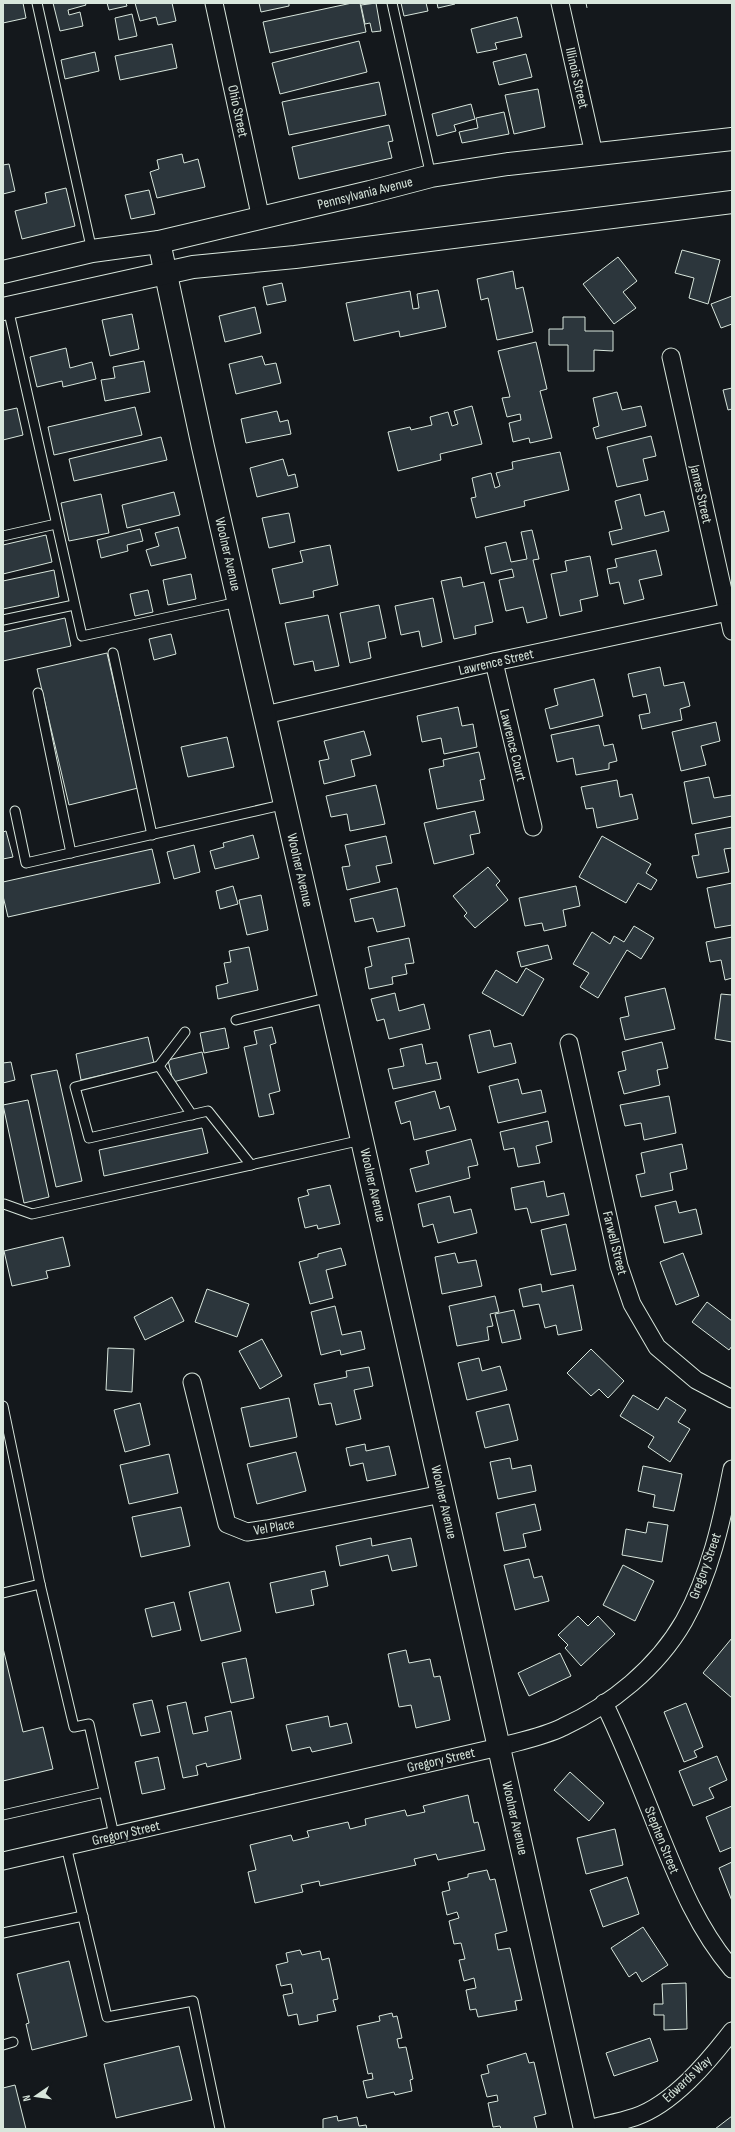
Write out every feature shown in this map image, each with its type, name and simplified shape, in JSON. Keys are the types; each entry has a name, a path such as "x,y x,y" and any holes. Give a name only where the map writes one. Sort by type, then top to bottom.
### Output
{"street":[{"name":"Ohio Street","path":"214,3 261,219"},
{"name":"Illinois Street","path":"560,3 594,154"},
{"name":"Pennsylvania Avenue","path":"3,272 92,251 159,242 261,219 431,176 594,154 732,139"},
{"path":"6,309 193,267 295,257 732,202"},
{"name":"Woolner Avenue","path":"159,242 239,602 587,2129"},
{"name":"James Street","path":"671,357 732,631"},
{"name":"Lawrence Street","path":"265,715 494,662 728,612"},
{"name":"Lawrence Court","path":"494,662 533,827"},
{"name":"Farwell Street","path":"568,1043 619,1266 632,1304 657,1347 696,1380 732,1399"},
{"name":"Vel Place","path":"192,1382 227,1524 247,1532 442,1494"},
{"name":"Gregory Street","path":"3,1861 499,1747 562,1728 623,1692 662,1652 684,1621 701,1583 728,1509 732,1469"},
{"name":"Stephen Street","path":"604,1703 624,1744 683,1892 715,1950 732,1969"},
{"name":"Edwards Way","path":"587,2129 636,2117 666,2101 715,2053 732,2031"}],"lane":[{"path":"37,3 92,251"},
{"path":"392,3 431,176"},
{"path":"6,309 82,636 239,602"},
{"path":"3,536 56,524"},
{"path":"3,620 74,605"},
{"path":"113,653 152,835"},
{"path":"38,693 71,853"},
{"path":"15,811 26,863 286,804"},
{"path":"236,1020 330,997"},
{"path":"185,1032 159,1066 75,1087 88,1138 208,1111 251,1165"},
{"path":"159,1066 192,1114"},
{"path":"3,1202 32,1214 362,1140"},
{"path":"3,1406 40,1584 74,1727 89,1724 114,1835"},
{"path":"3,1593 40,1584"},
{"path":"3,1814 104,1792"},
{"path":"66,1846 107,2017 193,2001 220,2129"},
{"path":"3,1933 83,1916"},
{"path":"3,2045 14,2042"}],"building":[{"path":"3,3 23,3 26,18 3,23"},
{"path":"53,3 85,3 86,5 68,10 69,15 80,12 83,26 60,31"},
{"path":"107,3 126,3 127,6 109,10"},
{"path":"135,3 172,3 176,21 158,25 156,17 140,21"},
{"path":"259,3 289,3 289,6 261,12"},
{"path":"352,3 360,3 366,32 270,53 263,22"},
{"path":"376,3 381,31 372,32 370,23 365,24 361,5"},
{"path":"401,3 426,3 428,11 404,16"},
{"path":"437,3 455,3 455,4 438,8"},
{"path":"132,14 137,36 119,40 115,18"},
{"path":"517,17 522,37 495,43 497,49 477,53 471,29"},
{"path":"359,41 367,72 280,94 272,63"},
{"path":"172,44 177,68 120,80 115,56"},
{"path":"95,52 99,71 65,79 61,60"},
{"path":"526,54 532,77 499,85 493,62"},
{"path":"379,82 386,115 289,135 282,102"},
{"path":"538,89 545,127 514,134 505,95"},
{"path":"471,104 475,119 454,125 456,131 437,136 432,114"},
{"path":"504,112 509,134 462,143 459,132 478,128 476,118"},
{"path":"389,125 393,141 388,142 392,158 299,179 292,147"},
{"path":"182,154 184,163 198,159 205,187 157,198 150,172 159,169 157,160"},
{"path":"9,164 15,191 3,194 3,165"},
{"path":"66,188 75,226 22,239 15,211 47,203 45,193"},
{"path":"149,190 155,214 131,219 125,195"},
{"path":"682,250 720,260 708,304 689,298 694,278 675,273"},
{"path":"618,257 637,281 623,292 636,308 614,324 583,284"},
{"path":"513,271 516,289 523,287 533,332 497,340 488,298 481,300 477,279"},
{"path":"282,283 286,301 267,305 263,287"},
{"path":"438,290 446,327 400,337 399,331 354,341 346,303 410,291 413,309 419,308 417,294"},
{"path":"732,296 732,324 721,328 711,304"},
{"path":"255,307 261,333 225,342 219,316"},
{"path":"132,314 139,349 110,356 102,320"},
{"path":"563,317 585,317 585,331 613,331 613,351 594,350 594,371 568,371 568,345 549,345 549,329 563,329"},
{"path":"536,342 547,389 540,391 552,438 530,443 529,438 513,442 509,423 521,420 520,414 507,417 502,398 510,397 498,351"},
{"path":"66,348 70,368 92,362 96,379 63,387 62,381 37,387 30,357"},
{"path":"262,356 265,365 276,363 281,383 236,394 229,364"},
{"path":"144,361 150,392 105,401 101,380 115,378 113,367"},
{"path":"732,388 732,409 728,410 723,390"},
{"path":"617,392 622,410 641,406 646,426 596,439 593,428 599,426 593,398"},
{"path":"472,406 482,444 440,454 441,460 398,471 388,432 410,427 411,430 432,425 430,417 448,412 452,426 458,424 454,411"},
{"path":"135,407 142,435 54,455 48,427"},
{"path":"17,408 23,435 3,440 3,411"},
{"path":"277,411 280,422 288,420 291,434 246,443 241,419"},
{"path":"651,436 656,456 643,459 648,480 617,487 607,447"},
{"path":"161,437 167,460 74,481 69,459"},
{"path":"560,452 569,490 524,501 525,506 476,518 471,498 476,497 472,478 491,473 495,488 500,486 496,473 513,469 512,462"},
{"path":"283,459 288,476 295,474 298,487 257,497 250,468"},
{"path":"174,492 180,515 127,528 122,505"},
{"path":"101,494 109,533 69,541 61,503"},
{"path":"640,494 645,516 664,511 669,531 612,545 609,532 622,529 615,501"},
{"path":"289,513 295,542 269,548 262,518"},
{"path":"178,527 186,558 151,566 146,550 159,546 155,533"},
{"path":"140,529 143,541 127,545 128,551 101,558 97,540"},
{"path":"532,530 539,559 533,560 547,618 527,623 523,607 506,611 499,580 514,577 512,569 491,574 485,547 506,542 511,562 527,559 521,532"},
{"path":"46,535 52,562 3,574 3,545"},
{"path":"330,545 338,585 313,591 314,597 280,604 272,569 303,562 300,551"},
{"path":"656,550 662,575 639,580 644,599 624,604 619,582 610,584 607,569 617,567 615,559"},
{"path":"590,556 598,596 580,600 582,611 560,616 551,574 567,571 565,561"},
{"path":"54,570 59,597 3,609 3,581"},
{"path":"191,574 196,599 168,605 163,580"},
{"path":"461,577 463,587 484,582 493,622 475,626 476,634 454,639 441,581"},
{"path":"148,590 153,612 135,616 130,594"},
{"path":"433,598 442,642 422,647 419,631 401,635 395,606"},
{"path":"379,605 386,638 368,642 371,658 350,663 340,613"},
{"path":"328,615 339,666 315,671 313,661 294,665 285,623"},
{"path":"65,618 71,646 3,661 3,632"},
{"path":"171,634 176,654 154,660 149,639"},
{"path":"107,653 138,788 69,805 37,669"},
{"path":"660,667 664,686 684,682 690,706 680,709 682,720 642,729 639,715 650,713 646,694 633,697 628,674"},
{"path":"594,679 603,716 550,729 545,709 558,705 554,689"},
{"path":"458,707 462,726 473,724 477,747 444,754 441,738 422,742 417,716"},
{"path":"716,722 720,741 701,746 706,765 681,771 672,732"},
{"path":"599,725 604,746 613,744 617,761 609,763 609,769 576,775 573,758 557,762 551,735"},
{"path":"364,731 371,755 351,760 355,776 324,784 319,761 329,759 324,741"},
{"path":"227,737 234,767 188,777 181,747"},
{"path":"479,752 485,779 480,780 484,800 437,809 429,769 444,766 443,760"},
{"path":"709,777 714,798 732,795 732,816 692,824 684,782"},
{"path":"617,780 620,797 632,794 638,819 597,828 593,808 586,809 581,787"},
{"path":"376,785 385,824 350,831 347,814 331,817 326,796"},
{"path":"475,811 480,833 470,835 474,854 434,864 424,823"},
{"path":"732,827 732,848 724,849 729,872 697,878 692,856 699,855 695,834"},
{"path":"6,831 13,857 3,859 3,832"},
{"path":"253,835 259,858 215,869 210,851 224,847 223,843"},
{"path":"386,836 392,863 376,866 380,882 347,890 342,867 350,866 345,845"},
{"path":"602,836 651,864 646,873 657,880 651,890 638,883 626,903 579,877"},
{"path":"194,845 200,872 174,879 167,852"},
{"path":"152,849 160,883 8,917 3,896 3,882"},
{"path":"488,867 500,881 496,885 508,900 475,928 464,916 467,913 453,896"},
{"path":"732,883 732,925 715,928 707,888"},
{"path":"233,886 238,904 220,909 216,891"},
{"path":"576,886 580,906 563,910 566,926 544,931 542,923 525,926 519,898"},
{"path":"397,888 405,926 377,932 373,918 355,922 350,899"},
{"path":"261,895 268,930 247,935 239,900"},
{"path":"634,926 654,938 641,959 627,950 598,998 580,987 589,973 573,964 592,932 610,944 614,936 624,942"},
{"path":"732,937 732,978 725,980 721,960 710,962 706,942"},
{"path":"409,938 414,963 405,964 407,974 392,977 393,984 369,989 365,968 372,966 368,947"},
{"path":"548,945 552,959 521,967 517,952"},
{"path":"249,947 258,990 218,999 216,986 228,983 224,963 231,962 229,951"},
{"path":"526,968 544,979 523,1016 482,993 496,970 517,983"},
{"path":"665,988 675,1029 625,1040 620,1018 629,1016 625,997"},
{"path":"395,993 399,1011 424,1004 430,1029 389,1039 384,1019 377,1021 371,999"},
{"path":"721,994 732,995 732,1042 715,1039"},
{"path":"272,1027 276,1043 270,1045 280,1091 269,1094 274,1114 259,1117 244,1047 257,1044 254,1031"},
{"path":"225,1028 229,1048 204,1053 200,1033"},
{"path":"490,1030 494,1047 511,1043 516,1063 478,1073 469,1035"},
{"path":"148,1037 154,1063 81,1080 76,1054"},
{"path":"662,1042 668,1068 657,1070 660,1085 624,1094 618,1072 626,1070 622,1052"},
{"path":"422,1044 426,1064 437,1062 441,1079 393,1089 388,1069 404,1066 400,1049"},
{"path":"202,1052 207,1073 173,1082 168,1060"},
{"path":"11,1062 15,1080 3,1083 3,1063"},
{"path":"57,1070 82,1181 56,1187 31,1075"},
{"path":"518,1079 522,1094 541,1090 546,1112 498,1123 489,1086"},
{"path":"435,1091 440,1109 449,1106 456,1130 414,1140 410,1121 401,1124 395,1102"},
{"path":"669,1096 676,1133 644,1140 641,1123 625,1126 620,1105"},
{"path":"28,1100 49,1197 24,1203 3,1105"},
{"path":"548,1121 552,1142 536,1146 540,1163 518,1167 514,1148 504,1150 500,1132"},
{"path":"202,1128 208,1153 104,1176 99,1150"},
{"path":"471,1139 478,1165 468,1167 470,1178 416,1192 410,1169 429,1164 426,1151"},
{"path":"682,1144 687,1169 670,1173 673,1190 641,1197 636,1175 645,1173 641,1153"},
{"path":"544,1181 547,1197 564,1193 569,1215 531,1223 527,1208 515,1210 511,1188"},
{"path":"330,1185 340,1224 318,1229 317,1225 305,1228 298,1198 309,1195 307,1190"},
{"path":"450,1196 454,1213 471,1209 477,1233 438,1243 433,1224 423,1227 418,1204"},
{"path":"676,1201 679,1213 696,1209 702,1234 664,1243 655,1206"},
{"path":"566,1224 576,1270 551,1275 541,1230"},
{"path":"63,1237 70,1266 46,1271 48,1278 12,1286 4,1251"},
{"path":"341,1248 346,1265 326,1270 333,1298 310,1304 299,1262 318,1257 318,1254"},
{"path":"455,1253 458,1263 476,1260 482,1286 442,1294 435,1257"},
{"path":"683,1253 699,1296 676,1305 660,1262"},
{"path":"541,1284 542,1292 573,1285 582,1330 558,1335 556,1325 545,1328 539,1304 523,1307 519,1289"},
{"path":"207,1289 249,1304 237,1337 195,1322"},
{"path":"495,1296 499,1312 490,1314 493,1326 487,1327 489,1340 457,1346 449,1306"},
{"path":"172,1297 184,1321 145,1340 134,1317"},
{"path":"707,1302 732,1321 732,1346 729,1350 692,1322"},
{"path":"335,1306 342,1335 361,1331 365,1349 341,1355 340,1350 321,1355 311,1312"},
{"path":"514,1310 521,1339 502,1343 495,1314"},
{"path":"262,1339 282,1376 260,1389 239,1351"},
{"path":"108,1348 134,1349 132,1392 106,1390"},
{"path":"591,1349 624,1381 608,1398 599,1389 591,1396 567,1373"},
{"path":"479,1358 482,1371 500,1366 507,1390 467,1400 458,1363"},
{"path":"369,1367 373,1386 354,1390 361,1419 336,1425 331,1403 319,1405 314,1384 347,1377 346,1371"},
{"path":"633,1395 658,1410 666,1397 686,1410 678,1422 690,1429 670,1462 648,1447 654,1437 620,1416"},
{"path":"289,1398 297,1437 250,1447 241,1408"},
{"path":"140,1403 150,1445 125,1452 114,1410"},
{"path":"509,1404 518,1440 485,1448 476,1412"},
{"path":"365,1444 366,1451 389,1446 396,1475 367,1481 363,1463 350,1466 346,1448"},
{"path":"296,1452 306,1491 257,1504 247,1464"},
{"path":"169,1454 178,1493 129,1504 120,1465"},
{"path":"510,1458 512,1469 531,1465 536,1491 498,1499 490,1462"},
{"path":"643,1466 682,1474 674,1511 653,1507 655,1495 638,1491"},
{"path":"535,1504 541,1530 523,1534 526,1547 504,1551 496,1513"},
{"path":"181,1507 190,1546 141,1557 132,1517"},
{"path":"648,1522 668,1525 662,1562 622,1555 626,1529 646,1533"},
{"path":"371,1538 372,1546 411,1538 417,1566 392,1571 388,1555 340,1566 336,1546"},
{"path":"529,1559 534,1578 542,1576 549,1601 515,1610 504,1565"},
{"path":"623,1565 654,1581 635,1621 603,1605"},
{"path":"325,1571 328,1586 311,1590 314,1605 276,1613 270,1583"},
{"path":"229,1582 241,1631 201,1641 189,1592"},
{"path":"174,1602 181,1630 152,1637 145,1609"},
{"path":"578,1616 588,1626 598,1616 615,1634 581,1666 565,1648 568,1645 558,1635"},
{"path":"732,1638 732,1698 703,1673"},
{"path":"3,1648 23,1732 43,1727 53,1769 3,1781"},
{"path":"406,1650 409,1663 430,1659 434,1677 440,1676 450,1720 416,1728 411,1705 399,1707 388,1654"},
{"path":"560,1653 571,1676 529,1696 518,1673"},
{"path":"246,1658 254,1698 231,1703 222,1663"},
{"path":"152,1700 160,1732 141,1736 133,1704"},
{"path":"186,1702 193,1734 208,1731 205,1717 231,1711 241,1759 207,1767 206,1763 196,1766 198,1775 183,1778 167,1706"},
{"path":"686,1703 703,1747 694,1751 697,1757 684,1762 664,1712"},
{"path":"328,1716 330,1727 347,1723 352,1743 312,1752 310,1747 292,1751 286,1725"},
{"path":"717,1756 727,1780 709,1788 714,1798 693,1806 679,1771"},
{"path":"158,1757 165,1789 142,1794 135,1762"},
{"path":"570,1772 604,1803 589,1821 554,1790"},
{"path":"468,1795 474,1823 478,1822 485,1850 438,1860 436,1854 414,1859 416,1865 320,1886 319,1881 301,1885 303,1892 255,1903 248,1872 256,1870 250,1845 291,1835 293,1841 309,1837 307,1831 348,1822 350,1829 366,1825 365,1819 405,1810 407,1816 425,1812 423,1806"},
{"path":"732,1806 732,1847 720,1852 706,1817"},
{"path":"615,1829 623,1865 586,1874 577,1838"},
{"path":"732,1862 732,1901 719,1868"},
{"path":"487,1870 490,1880 495,1879 507,1931 495,1934 498,1950 510,1948 522,2000 515,2001 517,2010 478,2017 476,2009 470,2010 466,1990 476,1988 474,1978 464,1981 459,1960 465,1959 461,1943 454,1944 449,1921 459,1918 457,1912 447,1915 442,1892 450,1890 448,1882 468,1877 468,1874"},
{"path":"627,1877 639,1914 603,1927 590,1890"},
{"path":"643,1927 668,1965 642,1982 636,1972 629,1977 611,1948"},
{"path":"300,1950 302,1955 320,1951 322,1960 329,1958 338,1999 333,2000 336,2011 317,2015 318,2021 299,2025 297,2014 288,2016 283,1995 293,1993 291,1984 281,1986 276,1965 288,1962 286,1953"},
{"path":"69,1961 87,2036 32,2050 26,2024 29,2023 17,1974"},
{"path":"686,1983 687,2029 664,2030 664,2015 654,2015 654,2004 663,2004 662,1984"},
{"path":"392,2013 393,2017 397,2016 402,2038 397,2039 399,2048 406,2047 413,2079 410,2080 412,2091 395,2095 394,2092 367,2098 363,2081 373,2079 372,2073 368,2074 357,2026 380,2021 379,2016"},
{"path":"650,2038 658,2061 614,2076 606,2053"},
{"path":"179,2046 192,2100 116,2118 104,2064"},
{"path":"526,2053 529,2063 534,2062 546,2114 534,2117 537,2129 501,2129 500,2126 493,2127 488,2103 498,2101 497,2095 487,2097 481,2075 489,2073 487,2065"},
{"path":"15,2085 26,2129 3,2129 3,2088"},
{"path":"337,2116 338,2121 357,2117 359,2126 366,2125 367,2129 323,2129 323,2119"},
{"path":"732,2116 732,2129 715,2129"}],"fence":[{"path":"586,3 587,8"}]}
